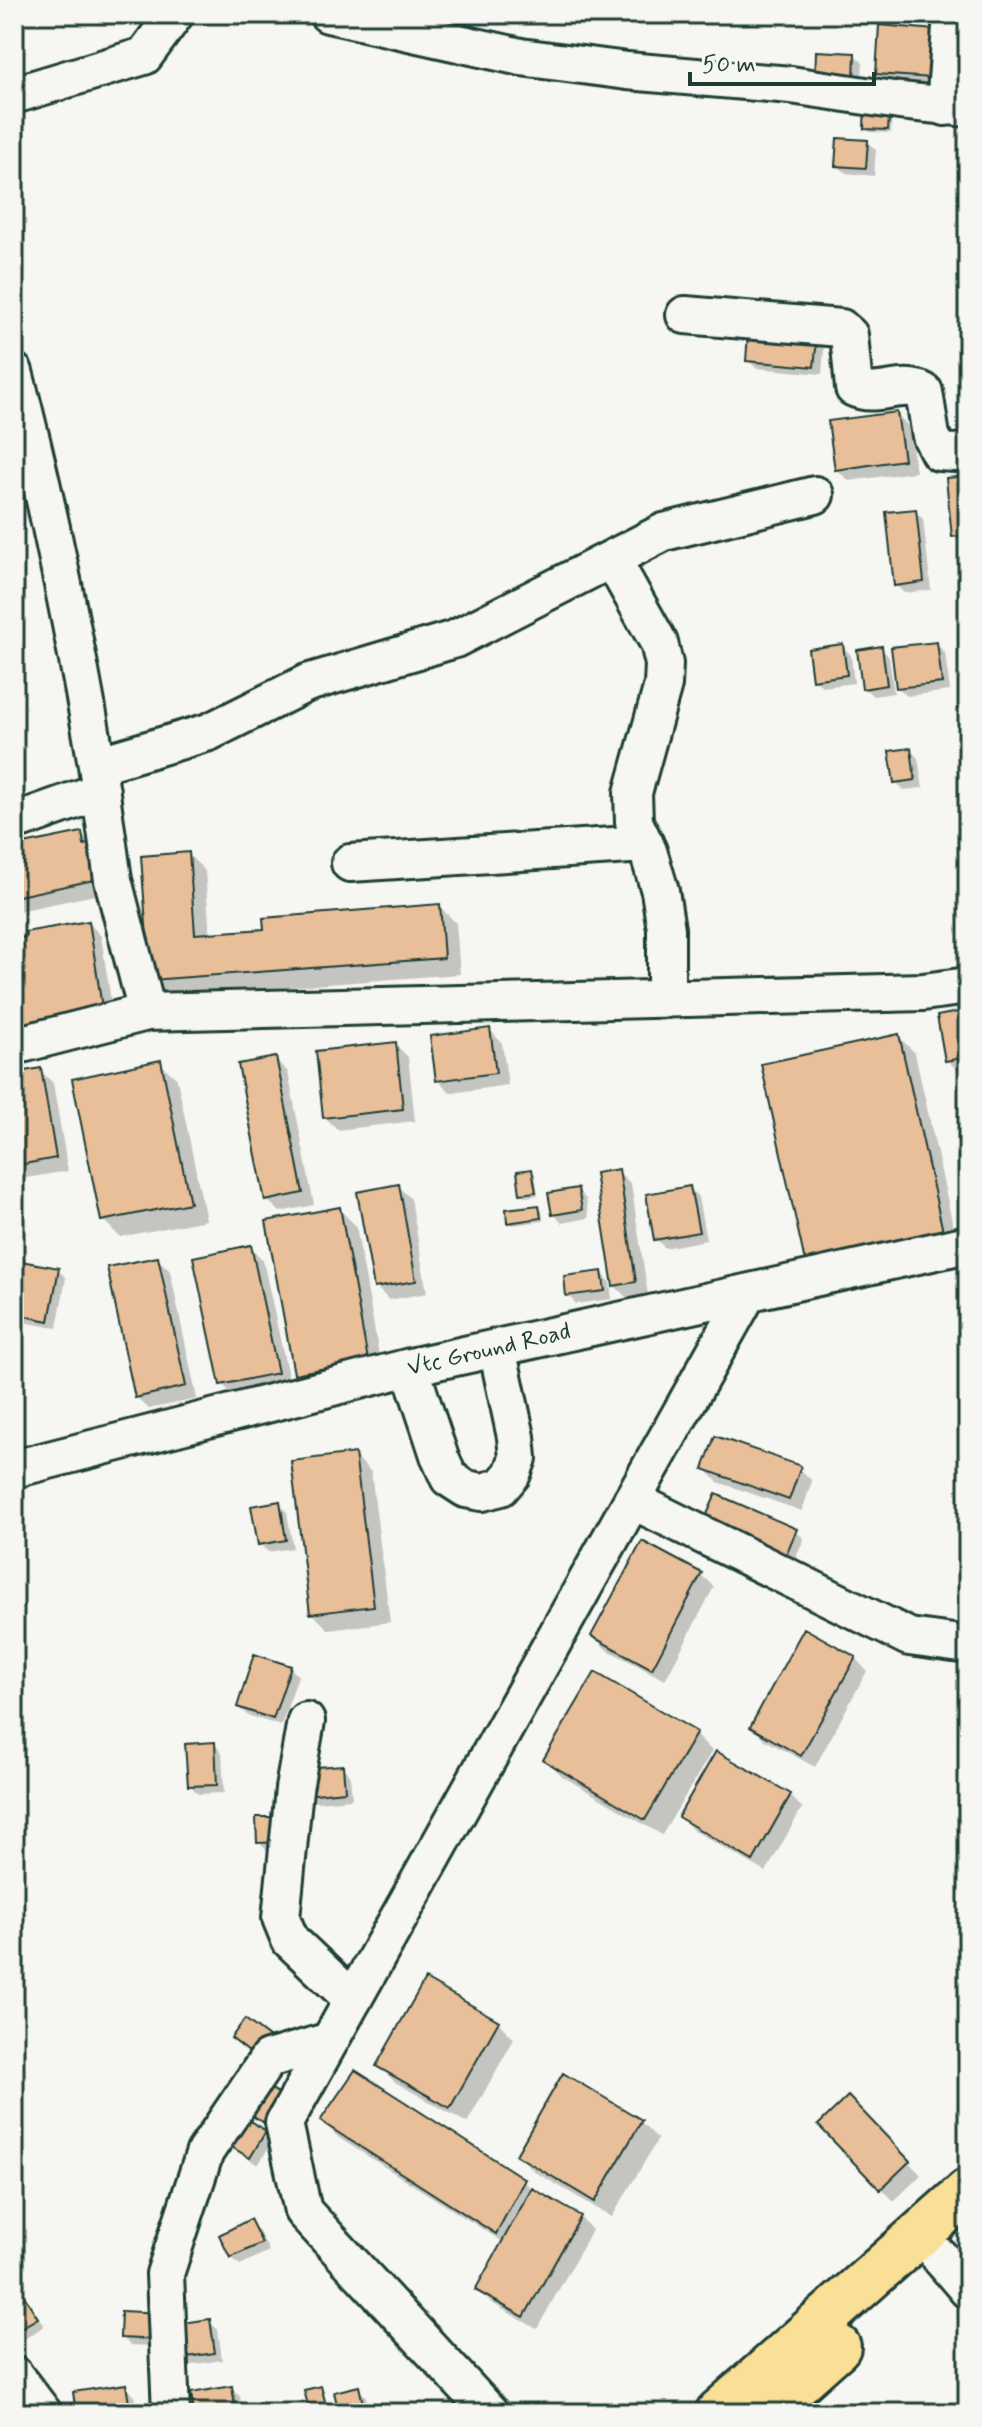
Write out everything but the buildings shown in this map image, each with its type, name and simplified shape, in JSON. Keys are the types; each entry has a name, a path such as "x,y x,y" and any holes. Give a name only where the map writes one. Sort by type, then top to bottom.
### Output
{"main road":[{"path":"775,2399 968,2191"},
{"path":"718,2413 775,2399 953,2243"}],"street":[{"path":"14,95 144,56 175,14"},
{"path":"328,14 521,57 627,71 791,85 956,107 952,14"},
{"path":"685,315 841,328 849,335 854,388 862,392 914,386 924,392 931,436 939,452 968,451"},
{"path":"14,372 34,446 73,633 99,778 113,880 147,1012"},
{"path":"14,822 99,778 209,732 307,683 455,639 664,532 815,495"},
{"path":"612,559 659,643 664,664 663,685 633,793 634,822 645,844 660,891 666,929 666,999"},
{"path":"350,863 645,844"},
{"path":"14,1046 147,1012 923,992 968,986"},
{"name":"Vtc Ground Road","path":"14,1469 410,1367 968,1244"},
{"path":"490,2413 303,2211 284,2123 748,1293"},
{"path":"410,1367 449,1478 466,1489 482,1492 501,1487 512,1474 518,1458 497,1348"},
{"path":"632,1500 909,1637 968,1645"},
{"path":"306,1721 294,1789 281,1918 290,1940 353,2000"},
{"path":"171,2413 165,2274 205,2152 268,2059 330,2041"},
{"path":"953,2243 968,2290"},
{"path":"14,2375 43,2413"}]}
